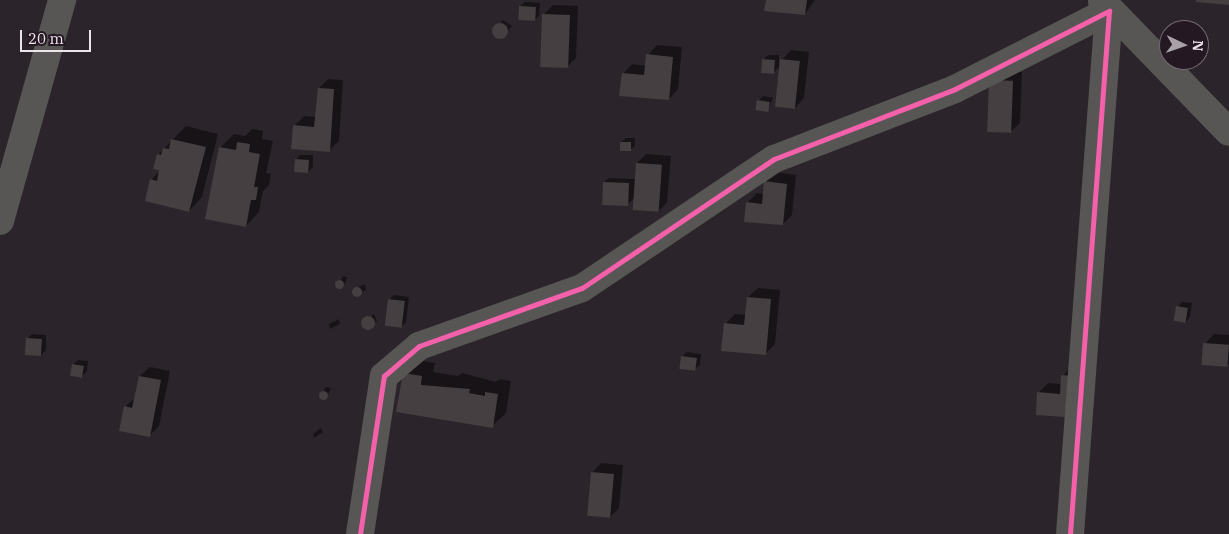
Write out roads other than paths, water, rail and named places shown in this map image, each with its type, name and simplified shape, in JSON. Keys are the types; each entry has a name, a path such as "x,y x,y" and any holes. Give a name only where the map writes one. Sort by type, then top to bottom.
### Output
{"street":[{"path":"0,221 62,0"},
{"path":"1105,5 1229,132"},
{"path":"360,534 384,376 419,346 582,288 774,159 955,88 1105,5"},
{"path":"1070,534 1105,5"}]}
